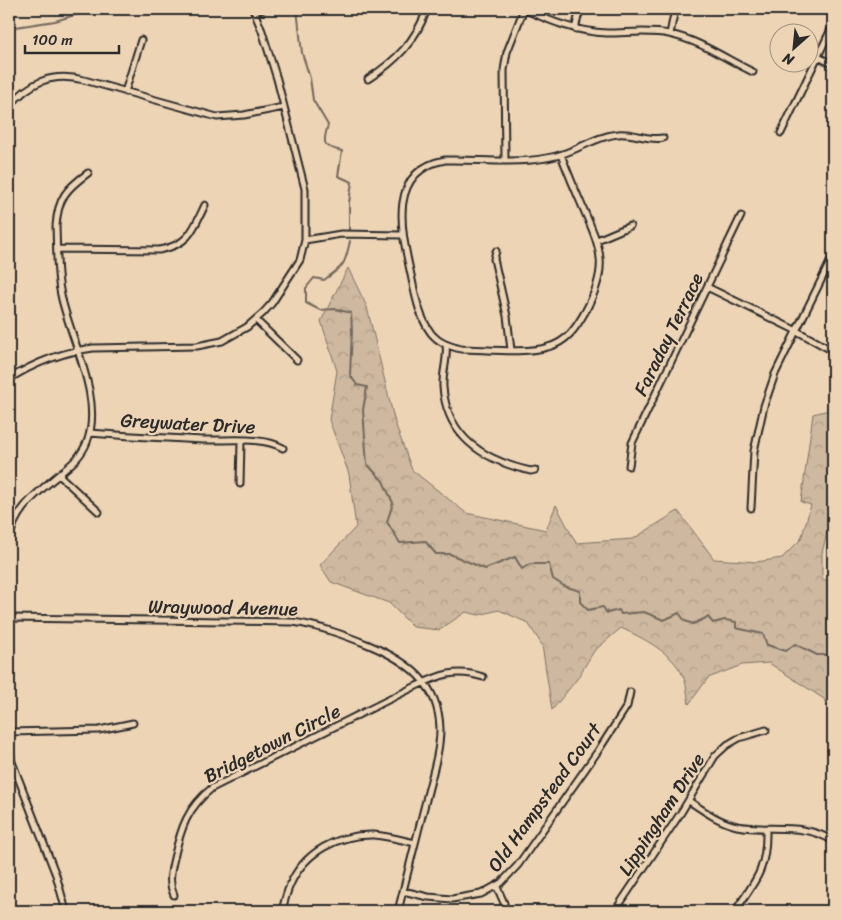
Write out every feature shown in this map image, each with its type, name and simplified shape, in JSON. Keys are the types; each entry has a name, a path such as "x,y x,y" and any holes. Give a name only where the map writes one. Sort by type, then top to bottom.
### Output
{"street":[{"path":"9,379 40,362 77,350 209,344 234,335 256,320 272,303 295,270 306,240 305,189 284,106 254,10 264,9"},
{"path":"368,80 383,70 405,50 418,31 427,9"},
{"path":"505,160 504,70 507,52 523,9 575,29 605,33 650,32 670,34 694,43 753,72"},
{"path":"575,29 580,9"},
{"path":"670,34 675,9"},
{"path":"820,52 833,25"},
{"path":"125,92 141,40"},
{"path":"820,57 833,64"},
{"path":"781,133 810,72"},
{"path":"9,107 26,89 44,80 56,77 74,78 217,117 244,115 284,106"},
{"path":"561,155 597,240 600,254 600,277 594,295 576,327 562,341 546,348 511,350 461,349 446,345 434,336 423,319 402,235 404,197 410,181 419,170 433,163 445,160 543,159 561,155 596,140 618,134 632,134 651,139 663,138"},
{"path":"9,541 13,523 19,513 34,496 81,453 90,433 90,400 84,372 61,295 57,216 62,198 70,187 88,173"},
{"path":"58,249 159,250 168,248 188,237 204,205"},
{"name":"Faraday Terrace","path":"629,466 632,443 741,216"},
{"path":"597,240 630,226"},
{"path":"306,240 342,234 402,235"},
{"path":"496,251 494,260 507,316 511,350"},
{"path":"751,508 754,451 764,406 775,374 833,256"},
{"path":"707,287 797,331 833,351"},
{"path":"256,320 297,360"},
{"path":"446,345 447,357 443,379 445,398 451,418 461,435 479,451 499,462 531,471 535,470"},
{"name":"Greywater Drive","path":"90,433 157,438 271,442 283,448"},
{"path":"240,484 241,441"},
{"path":"59,475 99,512"},
{"name":"Wraywood Avenue","path":"9,618 264,621 309,624 337,632 391,655 408,666 424,682 436,708 440,729 398,911"},
{"name":"Bridgetown Circle","path":"174,895 169,882 180,832 190,812 212,788 443,674 455,672 483,677"},
{"name":"Old Hampstead Court","path":"403,891 428,897 452,899 481,894 497,886 518,865 593,760 627,706 630,692"},
{"path":"9,732 100,730 133,723"},
{"name":"Lippingham Drive","path":"615,911 689,800 708,766 722,750 738,738 766,730"},
{"path":"9,745 12,762 56,875 66,911"},
{"path":"689,800 713,817 729,824 766,828 794,828 812,831 833,841"},
{"path":"735,911 762,868 766,848 766,828"},
{"path":"282,911 290,885 301,867 309,858 328,845 348,838 366,836 387,837 415,843"},
{"path":"497,886 504,902 504,911"}],"green space":[{"path":"348,268 367,307 395,423 412,470 466,513 546,530 556,505 576,543 633,539 678,511 714,559 757,562 782,558 801,539 811,505 801,502 813,414 833,409 833,508 822,553 822,578 833,585 833,714 824,699 769,663 742,665 708,678 689,704 684,679 672,660 665,653 639,636 621,628 594,651 577,679 552,710 542,645 528,623 499,610 479,615 466,612 439,630 413,627 389,603 331,582 320,565 356,527 349,474 329,420 337,371 321,321"}],"waterway":[{"path":"9,28 55,21 95,9"},
{"path":"297,9 302,53 310,78 313,100 328,125 325,141 331,148 342,151 338,176 352,182 349,203 349,230"},
{"path":"350,241 347,255 340,268 324,280 314,278 306,288 306,303 320,310 335,309 351,313 350,375 357,385 367,387 363,410 367,464 383,481 393,503 387,522 400,543 425,541 436,554 450,554 485,569 515,557 522,569 530,564 549,564 553,579 564,586 580,591 580,602 588,610 603,607 607,613 619,610 621,614 644,612 664,620 679,613 685,621 693,624 708,617 713,623 725,620 736,622 736,628 763,634 767,645 786,651 795,644 817,655 828,655 833,660"}]}
